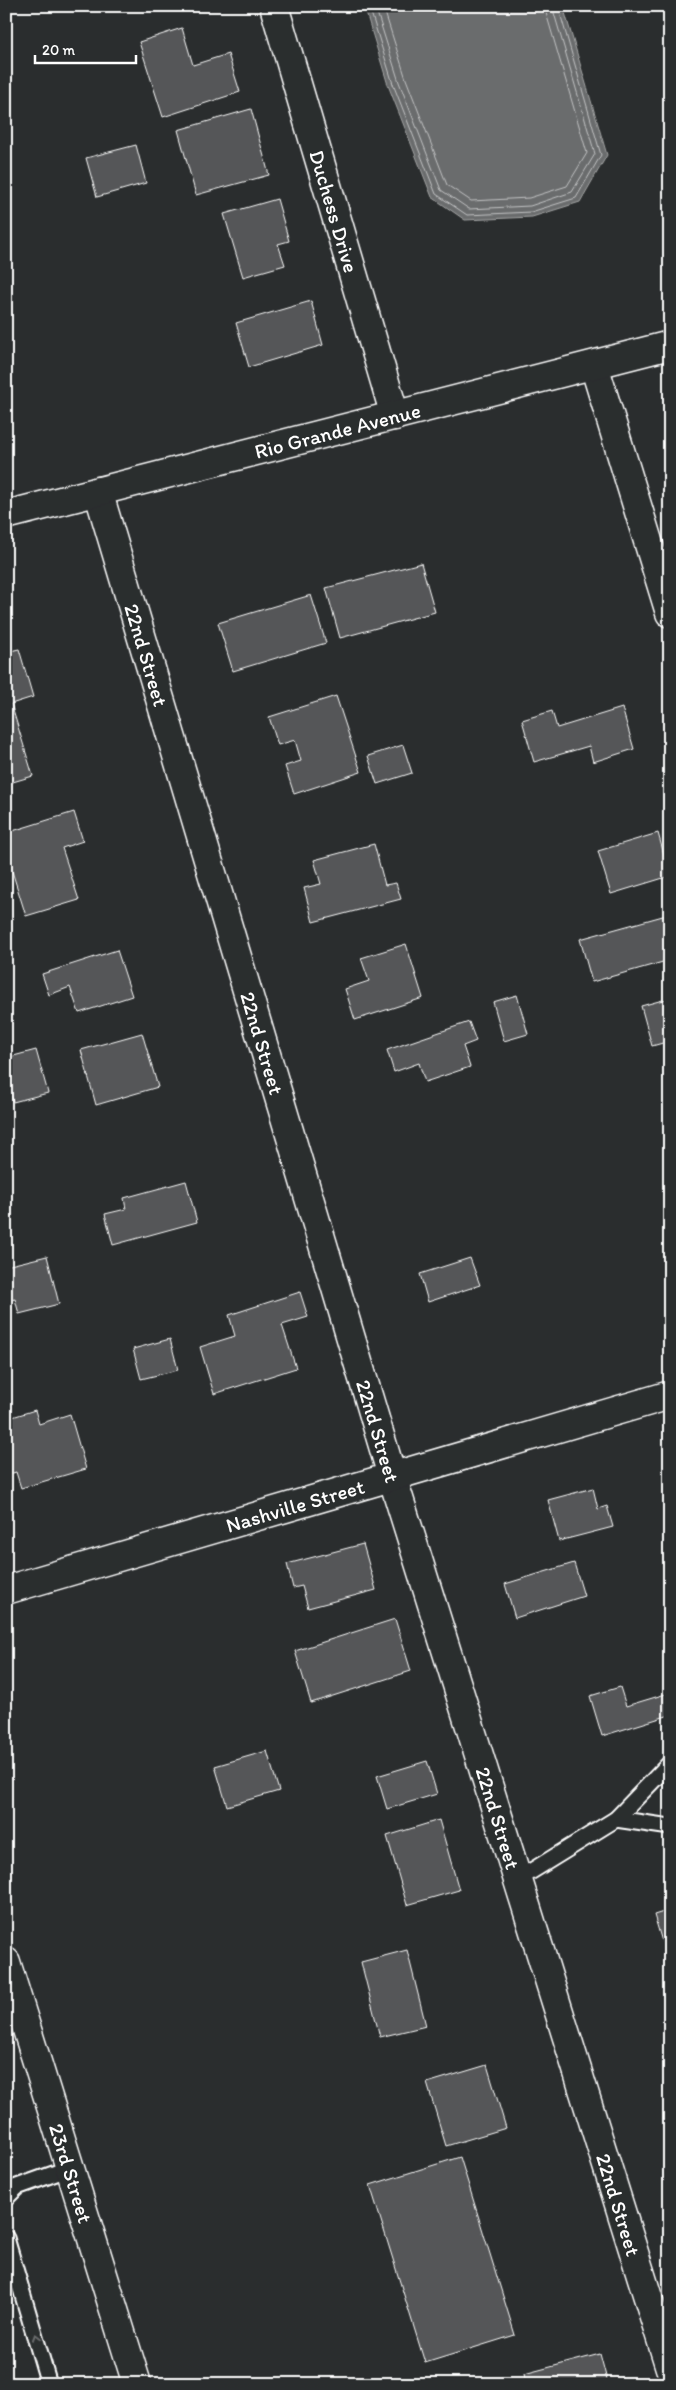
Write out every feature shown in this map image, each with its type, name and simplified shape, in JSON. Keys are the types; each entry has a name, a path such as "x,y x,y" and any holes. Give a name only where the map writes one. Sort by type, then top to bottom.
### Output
{"street":[{"name":"Duchess Drive","path":"274,6 394,416"},
{"name":"Rio Grande Avenue","path":"6,515 670,345"},
{"path":"594,365 670,613"},
{"name":"22nd Street","path":"98,491 392,1476 670,2368"},
{"name":"Nashville Street","path":"6,1590 670,1395"},
{"name":"23rd Street","path":"6,1962 137,2384"}],"lane":[{"path":"517,1880 616,1819 670,1763"},
{"path":"616,1819 670,1827"},
{"path":"6,2198 18,2187 70,2168"},
{"path":"6,2238 49,2384"}],"water":[{"path":"364,6 563,6 607,155 580,202 532,217 465,220 432,197 388,85"}],"building":[{"path":"182,28 193,65 228,54 240,92 163,117 139,42"},
{"path":"251,109 269,175 196,195 178,130"},
{"path":"136,145 146,183 97,197 86,158"},
{"path":"277,199 289,241 278,244 285,265 243,277 224,214"},
{"path":"311,301 323,345 249,367 236,323"},
{"path":"421,563 435,612 340,638 326,588"},
{"path":"311,595 326,643 233,671 218,623"},
{"path":"19,649 33,697 11,704 33,776 6,784 6,652"},
{"path":"336,696 361,772 294,794 285,766 301,761 295,740 278,745 269,717"},
{"path":"622,708 634,749 593,762 589,746 534,762 522,720 552,711 557,728"},
{"path":"403,745 412,773 377,784 368,756"},
{"path":"74,812 83,841 62,848 79,900 26,916 6,852 6,833"},
{"path":"658,833 670,876 611,894 598,851"},
{"path":"374,844 385,885 396,883 401,899 313,922 304,888 321,884 314,860"},
{"path":"670,914 670,960 592,982 580,939"},
{"path":"406,944 423,998 355,1020 345,989 369,981 361,958"},
{"path":"117,950 132,996 79,1013 70,987 49,995 42,974"},
{"path":"517,995 528,1034 504,1041 493,1002"},
{"path":"670,998 670,1041 652,1046 641,1006"},
{"path":"469,1022 476,1041 463,1046 470,1067 425,1082 419,1063 394,1072 387,1050"},
{"path":"142,1033 158,1087 96,1105 81,1050"},
{"path":"36,1050 48,1093 13,1102 6,1077 6,1058"},
{"path":"186,1181 197,1222 113,1245 105,1214 126,1209 124,1198"},
{"path":"47,1256 59,1304 19,1314 15,1299 6,1301 6,1266"},
{"path":"470,1258 480,1285 428,1302 420,1274"},
{"path":"300,1292 308,1317 282,1325 296,1368 214,1394 200,1347 235,1336 229,1315"},
{"path":"170,1339 178,1370 141,1379 133,1349"},
{"path":"35,1410 39,1424 70,1414 86,1469 21,1488 16,1472 6,1475 6,1419"},
{"path":"593,1488 598,1509 607,1506 613,1527 559,1541 548,1500"},
{"path":"363,1544 376,1590 308,1608 302,1586 293,1588 287,1564"},
{"path":"574,1563 584,1596 515,1618 505,1584"},
{"path":"395,1619 411,1671 311,1703 295,1651"},
{"path":"620,1687 626,1706 669,1693 670,1715 602,1736 590,1696"},
{"path":"267,1751 279,1791 227,1806 215,1766"},
{"path":"427,1761 437,1794 387,1809 377,1776"},
{"path":"439,1820 459,1890 407,1905 387,1836"},
{"path":"670,1910 670,1968 654,1915"},
{"path":"407,1950 426,2026 380,2037 361,1962"},
{"path":"487,2065 506,2128 446,2146 427,2083"},
{"path":"460,2157 515,2335 425,2363 370,2185"},
{"path":"600,2354 608,2384 526,2384 524,2374"}]}
